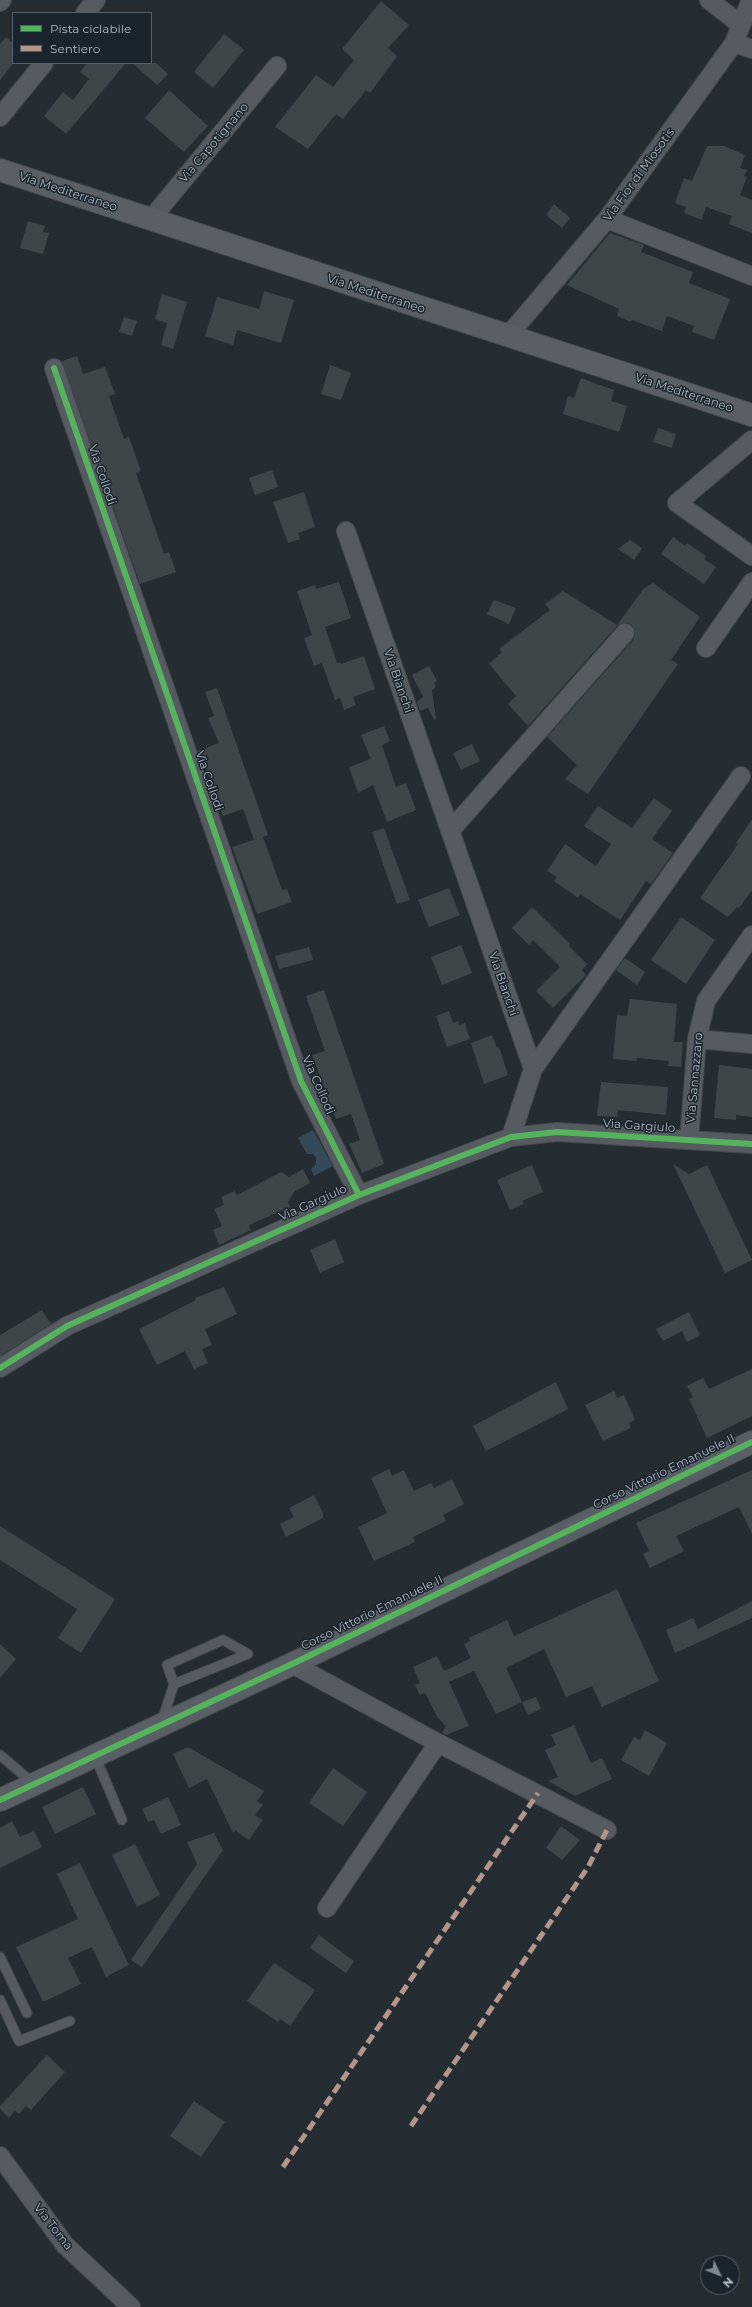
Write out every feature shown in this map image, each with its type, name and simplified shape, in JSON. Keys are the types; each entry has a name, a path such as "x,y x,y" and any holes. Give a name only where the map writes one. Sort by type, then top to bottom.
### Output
{"street":[{"path":"87,12 96,0"},
{"path":"710,0 740,24"},
{"name":"Via Fior di Miosotis","path":"507,337 607,220 734,43 740,24 751,0"},
{"path":"734,43 752,50"},
{"path":"0,117 43,64"},
{"name":"Via Capotignano","path":"151,220 277,66"},
{"name":"Via Mediterraneo","path":"0,170 507,337 752,415"},
{"path":"607,220 752,276"},
{"name":"Via Collodi","path":"54,368 301,1081 359,1194"},
{"path":"752,440 676,503 752,556"},
{"name":"Via Bianchi","path":"346,531 533,1069"},
{"path":"706,648 752,582"},
{"path":"450,831 625,634"},
{"path":"511,1137 533,1069 741,776"},
{"name":"Via Sannazzaro","path":"689,1140 696,1040 706,1001 752,935"},
{"path":"696,1040 752,1044"},
{"name":"Via Gargiulo","path":"0,1368 67,1326 359,1194 511,1137 557,1132 752,1144"},
{"name":"Corso Vittorio Emanuele II","path":"0,1800 292,1664 752,1442"},
{"path":"292,1664 438,1743 607,1830"},
{"path":"327,1908 438,1743"},
{"name":"Via Toma","path":"0,2156 64,2245 131,2307"}],"lane":[{"path":"161,1725 174,1684 167,1665 223,1640 248,1654 174,1684"},
{"path":"0,1756 34,1784"},
{"path":"95,1756 122,1820"},
{"path":"0,1957 27,2013"},
{"path":"0,2000 19,2041 70,2021"}],"water":[{"path":"313,1130 333,1166 314,1176 311,1169 316,1164 316,1158 313,1154 307,1154 298,1138"}],"building":[{"path":"381,1 409,25 388,48 397,56 370,93 366,90 343,119 336,114 308,149 275,127 316,75 333,87 354,60 342,49"},
{"path":"224,34 244,50 213,88 194,72"},
{"path":"6,37 12,42 13,64 0,80 0,44"},
{"path":"156,63 168,74 157,85 133,64"},
{"path":"86,64 125,64 66,134 44,116 63,92 73,100 89,79 80,72"},
{"path":"169,90 208,126 184,152 145,118"},
{"path":"707,146 724,146 745,155 740,168 747,170 744,176 747,177 740,195 752,200 752,233 729,224 732,216 706,207 702,220 684,213 686,207 675,203 684,178 692,181"},
{"path":"554,204 570,218 562,228 546,215"},
{"path":"28,221 45,226 43,232 49,233 43,254 20,248"},
{"path":"610,233 644,245 641,252 693,272 689,283 730,299 714,340 692,332 694,326 667,316 662,331 632,320 631,322 617,316 619,309 567,285"},
{"path":"264,291 294,300 281,343 237,330 233,345 205,336 217,297 259,309"},
{"path":"162,294 187,302 173,349 161,345 167,323 155,319"},
{"path":"124,317 137,321 132,336 119,332"},
{"path":"77,356 83,374 105,367 115,394 109,396 124,439 129,437 141,471 136,473 164,554 169,552 176,572 140,584 62,361"},
{"path":"330,365 351,373 341,400 321,394"},
{"path":"581,378 614,390 611,401 627,406 619,432 563,414 568,396 574,398"},
{"path":"658,428 676,434 672,448 653,442"},
{"path":"272,470 278,487 255,495 249,478"},
{"path":"304,492 315,527 298,533 300,539 288,543 273,502"},
{"path":"673,537 685,546 687,543 706,556 704,559 716,567 704,584 661,554"},
{"path":"630,540 642,548 634,560 618,549"},
{"path":"339,582 351,618 325,627 337,663 340,662 341,664 364,656 375,689 353,697 356,705 344,710 340,698 335,700 322,663 314,666 304,638 312,635 297,591 315,585 316,589"},
{"path":"653,583 700,617 671,660 678,664 588,794 565,779 577,765 547,737 633,640 635,635 632,625 627,623 617,626 528,726 508,704 516,696 489,664 502,652 499,649 550,610 545,604 563,591 617,625 644,588"},
{"path":"494,600 516,608 509,624 487,614"},
{"path":"429,666 437,681 434,683 436,687 432,690 436,719 434,720 428,708 420,711 417,702 423,697 412,675"},
{"path":"217,688 268,835 263,837 282,890 287,889 292,902 257,914 232,847 254,840 243,809 223,816 203,760 198,751 219,743 208,718 214,716 205,692"},
{"path":"384,726 390,741 382,745 396,787 406,783 416,810 387,822 373,785 358,793 349,767 371,759 361,735"},
{"path":"472,744 480,761 461,770 453,753"},
{"path":"654,798 672,811 652,839 673,853 651,884 646,881 620,920 580,894 578,898 554,881 557,877 547,871 565,844 596,866 611,844 584,826 598,806 632,828"},
{"path":"752,819 752,890 739,908 737,907 728,917 700,898 738,844 736,843"},
{"path":"384,828 410,900 397,904 372,832"},
{"path":"449,888 460,915 429,927 418,900"},
{"path":"532,907 570,944 569,946 587,964 582,970 586,975 553,1008 536,991 560,967 533,940 529,945 512,928"},
{"path":"681,917 715,940 686,984 651,960"},
{"path":"461,945 472,973 442,985 431,957"},
{"path":"309,947 313,960 279,969 275,956"},
{"path":"625,958 645,972 637,985 616,970"},
{"path":"324,990 384,1164 362,1173 349,1144 360,1140 351,1114 336,1119 312,1055 325,1051 306,996"},
{"path":"630,999 677,1004 674,1042 683,1042 681,1067 668,1066 669,1061 637,1058 636,1061 613,1059 617,1015 627,1016"},
{"path":"449,1011 453,1023 458,1021 459,1025 465,1023 470,1039 447,1047 436,1016"},
{"path":"492,1035 497,1048 499,1047 508,1075 484,1084 471,1043"},
{"path":"719,1065 752,1069 752,1117 736,1115 736,1120 714,1118"},
{"path":"601,1082 668,1087 666,1115 618,1110 617,1117 597,1116"},
{"path":"673,1164 689,1174 707,1165 752,1260 725,1273"},
{"path":"532,1165 543,1192 522,1201 524,1204 510,1210 497,1180"},
{"path":"303,1169 310,1183 295,1191 288,1202 290,1207 249,1225 251,1230 219,1245 213,1230 222,1226 214,1209 224,1205 221,1197 235,1191 237,1195 281,1172 289,1177"},
{"path":"335,1239 344,1262 320,1273 310,1250"},
{"path":"224,1287 237,1314 205,1329 212,1345 202,1349 208,1363 194,1369 185,1351 157,1365 139,1329 196,1300 195,1298"},
{"path":"42,1310 51,1324 0,1356 0,1335"},
{"path":"689,1312 700,1335 687,1342 682,1331 663,1341 656,1329"},
{"path":"752,1369 752,1416 707,1438 689,1399 693,1397 687,1386 703,1378 709,1389"},
{"path":"556,1382 568,1409 486,1451 473,1426"},
{"path":"614,1391 617,1398 624,1395 635,1420 629,1423 631,1428 603,1441 585,1405"},
{"path":"389,1469 392,1476 404,1470 414,1491 431,1483 434,1488 452,1479 464,1504 443,1515 446,1521 413,1537 415,1542 374,1561 358,1527 387,1513 371,1478"},
{"path":"752,1470 752,1534 739,1507 676,1536 684,1551 650,1568 643,1554 649,1551 636,1523"},
{"path":"314,1495 323,1513 323,1518 286,1537 280,1524 294,1517 289,1508"},
{"path":"0,1526 115,1599 81,1653 58,1638 77,1609 0,1560"},
{"path":"617,1589 659,1681 602,1707 592,1686 566,1697 544,1649 506,1668 522,1702 496,1714 474,1671 449,1682 469,1726 446,1735 442,1733 446,1726 438,1718 425,1693 420,1695 415,1685 420,1683 413,1667 437,1656 444,1671 471,1658 464,1644 470,1641 469,1638 507,1620 514,1636"},
{"path":"752,1601 752,1618 675,1653 666,1630 693,1618 698,1629"},
{"path":"0,1644 16,1659 0,1678"},
{"path":"536,1697 541,1709 528,1715 522,1702"},
{"path":"574,1725 591,1763 602,1758 612,1779 575,1796 548,1781 558,1777 545,1750 556,1745 551,1735"},
{"path":"645,1730 667,1743 649,1776 621,1760 634,1737 640,1740"},
{"path":"188,1747 264,1791 257,1801 263,1805 255,1815 263,1820 249,1840 236,1831 233,1833 207,1779 189,1788 173,1754"},
{"path":"333,1768 367,1792 343,1826 309,1803"},
{"path":"83,1787 96,1814 55,1834 42,1807"},
{"path":"168,1797 181,1825 161,1834 154,1820 148,1822 142,1809"},
{"path":"12,1821 20,1837 34,1831 42,1847 0,1868 0,1828"},
{"path":"561,1826 580,1840 562,1860 546,1848"},
{"path":"214,1833 223,1850 142,1967 131,1960 197,1864 187,1842"},
{"path":"135,1844 160,1895 137,1907 112,1855"},
{"path":"80,1863 129,1965 106,1977 92,1947 68,1958 81,1984 43,2002 16,1947 78,1919 57,1874"},
{"path":"319,1935 354,1961 346,1973 310,1948"},
{"path":"274,1963 315,1990 290,2026 280,2019 278,2022 247,2001"},
{"path":"47,2055 65,2072 31,2110 26,2106 19,2114 15,2111 9,2118 0,2109 0,2106"},
{"path":"194,2101 225,2122 201,2157 170,2136"}],"marked path":[{"path":"283,2167 538,1793"},
{"path":"411,2126 588,1867 607,1830"}],"cycle path":[{"path":"54,368 301,1081 359,1195"},
{"path":"0,1368 67,1326 359,1195 511,1137 557,1132 752,1144"},
{"path":"0,1800 292,1664 752,1442"}]}
